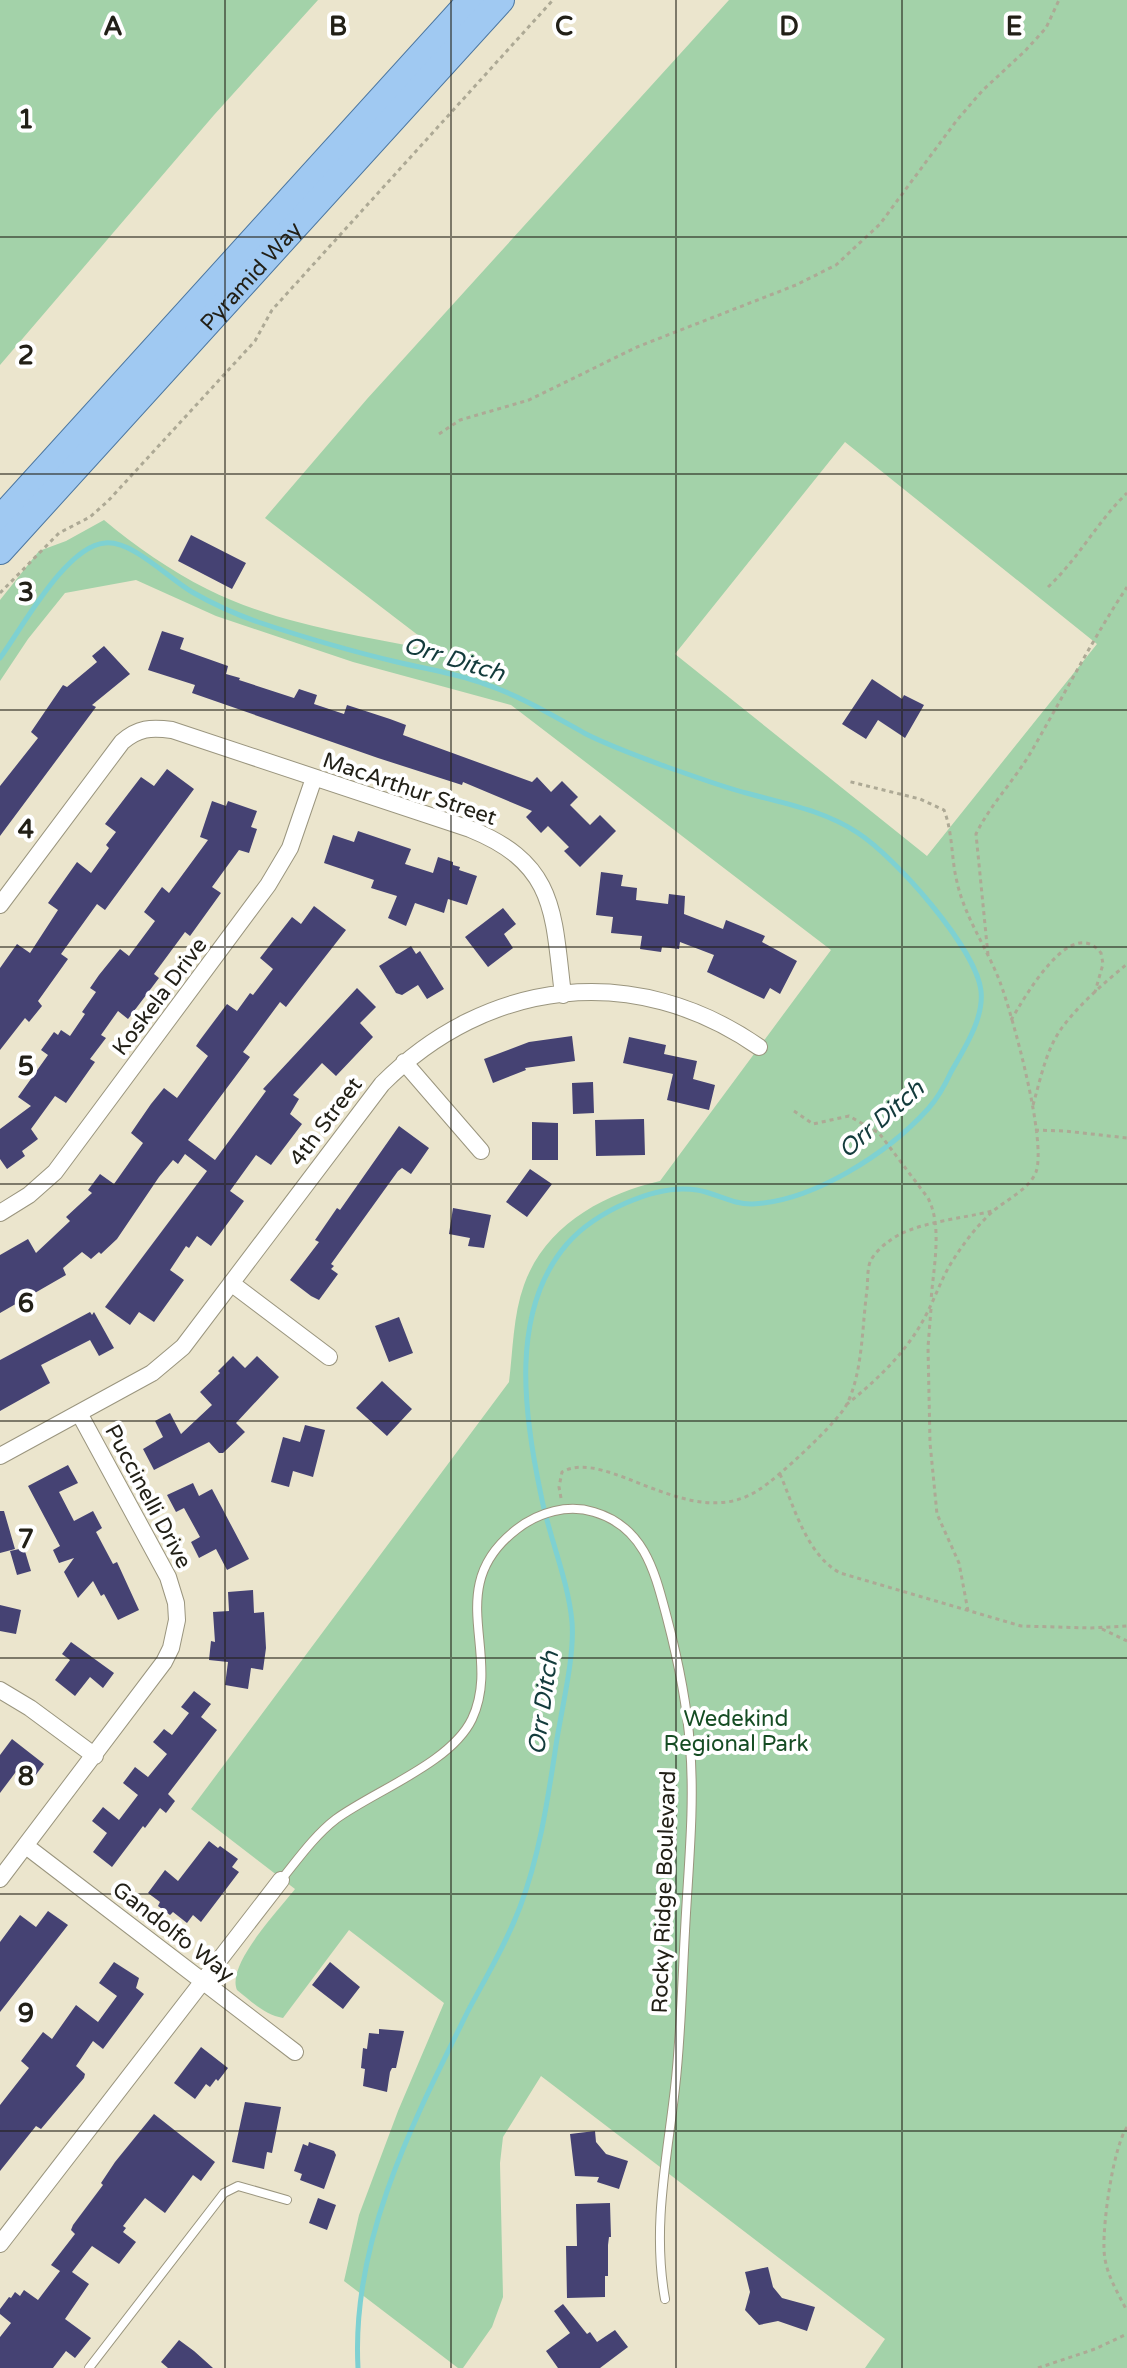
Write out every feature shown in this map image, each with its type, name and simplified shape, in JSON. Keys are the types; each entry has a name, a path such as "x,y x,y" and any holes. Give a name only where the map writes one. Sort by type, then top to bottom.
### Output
{"main road":[{"name":"Pyramid Way","path":"0,519 471,0"},
{"name":"Pyramid Way","path":"0,551 501,0"}],"street":[{"name":"MacArthur Street","path":"0,905 113,753 131,734 154,727 172,730 481,833 509,848 523,860 547,894 553,914 563,995"},
{"name":"Koskela Drive","path":"0,1213 29,1195 55,1172 268,885 290,848 314,778"},
{"name":"4th Street","path":"0,1456 152,1373 183,1347 382,1084 438,1036 482,1013 532,999 616,993 674,1004 722,1024 759,1047"},
{"path":"404,1062 481,1151"},
{"path":"231,1283 329,1357"},
{"name":"Puccinelli Drive","path":"0,1879 156,1676 171,1648 177,1620 176,1603 168,1577 79,1413"},
{"path":"0,1690 95,1756"},
{"name":"Gandolfo Way","path":"26,1846 295,2052"},
{"name":"Rocky Ridge Boulevard","path":"0,2244 281,1880"}],"lane":[{"name":"Rocky Ridge Boulevard","path":"281,1880 333,1821 440,1756 457,1742 470,1724 479,1704 481,1683 477,1591 484,1569 496,1550 515,1530 533,1518 581,1508 605,1515 625,1527 641,1544 654,1568 676,1651 691,1749 692,1808 678,2056 661,2194 659,2267 665,2299"},
{"path":"89,2368 224,2193 238,2186 287,2200"}],"path":[{"path":"0,593 59,533 90,517 108,501 255,341 272,310 553,0"},
{"path":"439,434 460,420 529,400 637,347 796,285 836,265 880,224 983,90 1046,28 1059,0"},
{"path":"1048,587 1074,561 1108,512 1127,493"},
{"path":"989,960 976,834 984,817 1011,784 1030,753 1127,587"},
{"path":"564,1510 559,1487 562,1472 571,1467 597,1470 678,1498 702,1503 733,1502 758,1491 780,1474 846,1405 877,1381 902,1353 926,1316 944,1274 968,1237 992,1211 1035,1176 1040,1157 1011,1020 999,981 974,929 957,882 949,823 944,810 920,799 847,781"},
{"path":"1011,1020 1047,967 1078,941 1089,942 1101,953 1103,964 1095,994"},
{"path":"1032,1108 1047,1059 1059,1033 1127,964"},
{"path":"794,1111 813,1124 849,1116 879,1133 933,1208 936,1224 928,1347 930,1443 937,1514 959,1563 968,1611"},
{"path":"1035,1130 1127,1138"},
{"path":"846,1405 855,1377 871,1260 888,1242 907,1231 992,1211"},
{"path":"780,1474 813,1546 825,1565 840,1573 1021,1626 1127,1626"},
{"path":"1099,1628 1127,1641"},
{"path":"1127,2127 1122,2135 1112,2176 1104,2249 1110,2278 1127,2311"},
{"path":"1038,2368 1095,2349 1127,2334"}],"green space":[{"path":"0,0 318,0 214,115 0,365"},
{"name":"Wedekind Regional Park","path":"729,0 1127,0 1127,2368 865,2368 885,2339 541,2076 503,2137 500,2163 503,2297 492,2327 463,2368 458,2368 344,2281 359,2215 398,2111 444,2003 349,1930 283,2018 253,2003 237,1990 239,1967 256,1938 295,1889 191,1809 509,1382 520,1297 534,1264 546,1246 578,1216 597,1204 660,1181 831,950 511,705 353,662 216,616 136,580 65,593 28,639 0,681 0,600 39,551 66,541 104,520 167,566 234,601 292,621 440,652 265,518 367,399","holes":["845,442 1097,644 927,856 675,654"]}],"building":[{"path":"191,535 246,563 232,589 178,561"},
{"path":"162,631 184,638 180,649 228,666 226,674 239,680 294,698 299,689 317,695 314,704 344,714 347,705 390,719 406,725 403,735 532,782 537,777 551,792 562,781 578,797 570,805 590,825 600,815 616,831 580,867 564,851 569,847 548,826 541,833 526,817 532,811 463,782 462,785 378,758 192,693 195,685 148,670"},
{"path":"104,646 130,674 92,705 96,707 0,836 0,786 38,738 31,732 63,685 67,687 97,662 92,656"},
{"path":"872,679 902,699 904,695 924,705 905,738 878,720 866,739 842,724"},
{"path":"167,769 194,789 105,910 97,904 61,954 68,959 38,1001 42,1006 29,1022 25,1018 0,1050 0,968 17,944 30,953 58,910 48,903 77,862 91,873 116,832 105,824 141,777 154,786"},
{"path":"212,801 226,806 228,801 257,811 251,827 257,829 249,853 239,850 212,887 221,893 190,936 185,932 154,974 159,978 128,1019 118,1011 101,1035 106,1038 90,1059 95,1062 66,1103 55,1096 31,1129 38,1139 22,1151 25,1156 7,1169 0,1159 0,1129 31,1106 18,1097 48,1055 41,1050 54,1032 58,1035 61,1030 70,1036 96,992 90,988 99,975 120,949 129,956 155,921 144,912 162,887 169,893 208,840 200,837"},
{"path":"358,831 411,849 405,864 433,873 438,857 453,862 453,865 460,867 459,870 477,876 467,905 448,899 444,913 415,903 406,926 388,918 397,896 371,888 374,880 324,863 333,835 354,842"},
{"path":"601,872 623,875 621,886 637,888 636,900 668,904 669,894 685,896 684,914 723,929 726,920 765,936 762,942 797,961 780,994 770,988 764,999 707,972 714,955 680,942 679,949 662,947 661,952 640,949 642,936 611,933 613,917 596,915"},
{"path":"314,906 346,930 286,1007 280,1002 243,1052 250,1057 188,1140 215,1160 266,1091 263,1089 357,988 376,1007 360,1023 373,1037 336,1076 322,1063 293,1095 299,1099 290,1114 302,1124 271,1165 256,1155 230,1191 244,1201 211,1246 197,1236 189,1248 186,1246 170,1270 184,1280 154,1322 139,1312 130,1325 105,1307 207,1171 185,1154 178,1164 173,1160 117,1239 101,1254 99,1252 91,1259 82,1252 63,1268 66,1275 0,1313 0,1255 28,1239 36,1253 70,1221 66,1217 92,1193 88,1190 100,1174 114,1184 143,1143 131,1133 151,1104 164,1088 177,1098 208,1056 196,1046 200,1040 227,1004 237,1011 250,993 253,995 273,969 260,958 292,917 301,924"},
{"path":"503,908 516,924 504,934 513,948 488,967 465,937"},
{"path":"411,946 416,954 420,951 444,989 427,999 418,985 402,995 396,993 379,966"},
{"path":"572,1036 575,1061 525,1068 493,1083 484,1059 529,1042"},
{"path":"629,1037 666,1045 664,1054 697,1061 693,1079 715,1085 709,1110 667,1100 673,1074 623,1063"},
{"path":"593,1082 594,1113 573,1114 572,1083"},
{"path":"644,1119 645,1155 596,1156 595,1120"},
{"path":"532,1122 558,1123 558,1160 532,1160"},
{"path":"399,1126 429,1148 411,1174 402,1168 398,1171 331,1264 334,1266 331,1269 338,1274 319,1300 290,1280 319,1242 315,1240 337,1208 340,1210"},
{"path":"530,1169 552,1184 527,1217 506,1202"},
{"path":"453,1208 491,1215 484,1248 468,1246 470,1238 449,1234"},
{"path":"90,1312 92,1315 94,1312 114,1348 99,1356 90,1340 41,1365 50,1383 0,1411 0,1360"},
{"path":"399,1317 413,1353 389,1362 375,1326"},
{"path":"233,1356 245,1368 257,1356 279,1377 236,1423 245,1432 223,1453 219,1453 209,1442 154,1470 143,1449 163,1437 155,1421 170,1413 181,1434 212,1405 200,1392"},
{"path":"382,1381 412,1409 387,1436 356,1408"},
{"path":"305,1425 325,1430 313,1477 293,1471 289,1487 271,1482 283,1437 300,1442"},
{"path":"68,1465 78,1483 59,1492 74,1521 93,1511 102,1528 96,1532 113,1564 117,1562 139,1610 118,1620 93,1581 78,1598 64,1572 74,1558 59,1563 53,1550 60,1546 28,1486"},
{"path":"193,1483 199,1496 212,1489 249,1559 227,1570 216,1549 199,1558 191,1542 200,1537 184,1508 176,1512 167,1495"},
{"path":"0,1511 4,1511 15,1549 0,1553"},
{"path":"24,1548 31,1571 17,1575 10,1551"},
{"path":"253,1590 254,1613 264,1612 266,1648 263,1670 251,1668 248,1689 225,1685 228,1662 209,1660 211,1641 215,1642 213,1612 229,1611 228,1592"},
{"path":"0,1605 21,1610 16,1634 0,1631"},
{"path":"71,1642 114,1673 103,1688 90,1677 75,1696 55,1680 70,1660 62,1654"},
{"path":"194,1691 211,1704 201,1717 217,1730 168,1794 175,1801 166,1813 160,1808 112,1867 93,1852 107,1833 92,1821 103,1807 119,1820 138,1795 123,1783 135,1767 148,1777 167,1754 153,1742 164,1729 172,1735 189,1713 181,1707"},
{"path":"12,1739 44,1764 32,1780 18,1769 0,1793 0,1755"},
{"path":"209,1841 238,1859 232,1867 239,1872 201,1922 193,1915 187,1923 173,1912 170,1915 158,1906 160,1902 148,1893 165,1870 178,1881"},
{"path":"48,1911 68,1925 0,2012 0,1942 20,1915 36,1927"},
{"path":"114,1962 139,1978 136,1988 144,1994 103,2049 93,2041 76,2066 85,2074 84,2078 41,2129 36,2126 0,2171 0,2105 29,2068 21,2061 43,2032 52,2039 76,2005 98,2022 117,1996 99,1983"},
{"path":"330,1962 360,1987 343,2009 312,1985"},
{"path":"379,2029 404,2031 396,2068 390,2072 387,2092 363,2086 363,2048 367,2049 369,2033 379,2034"},
{"path":"201,2047 228,2068 210,2087 206,2084 195,2099 174,2083"},
{"path":"245,2102 281,2107 272,2153 267,2152 264,2169 232,2162"},
{"path":"154,2114 215,2162 201,2181 193,2175 165,2213 145,2198 123,2226 126,2228 123,2232 136,2242 119,2264 92,2246 72,2272 89,2284 65,2319 91,2338 75,2358 66,2351 53,2368 0,2368 0,2337 11,2323 0,2314 0,2309 15,2292 20,2296 24,2290 38,2300 60,2271 51,2265 75,2234 71,2230 73,2225 103,2185 101,2183 115,2162"},
{"path":"595,2131 596,2142 606,2154 628,2161 619,2189 597,2182 599,2177 575,2176 570,2134"},
{"path":"309,2142 334,2151 336,2155 324,2189 300,2180 302,2174 294,2171 303,2144 308,2146"},
{"path":"318,2198 336,2205 327,2230 309,2223"},
{"path":"610,2203 611,2237 605,2297 567,2298 566,2246 577,2246 576,2204"},
{"path":"768,2267 773,2287 782,2298 815,2307 807,2331 778,2321 759,2325 745,2310 750,2292 745,2272"},
{"path":"563,2304 597,2342 615,2330 628,2347 600,2368 558,2368 546,2351 570,2333 554,2311"},
{"path":"179,2340 213,2368 168,2368 161,2362"}],"waterway":[{"name":"Orr Ditch","path":"0,658 46,590 75,558 105,543 127,547 192,592 241,616 344,648 482,683 522,699 626,752 719,785 806,809 845,825 874,845 932,905 965,952 981,991 979,1012 972,1033 938,1096 911,1126 871,1158 825,1184 776,1201 746,1204 697,1190 680,1189 645,1196 609,1211 579,1232 549,1271 536,1300 526,1365 526,1398 535,1464 544,1511 567,1590 572,1622 569,1669 549,1791 527,1888 514,1921 407,2139 375,2228 364,2274 358,2321 358,2368"}]}
